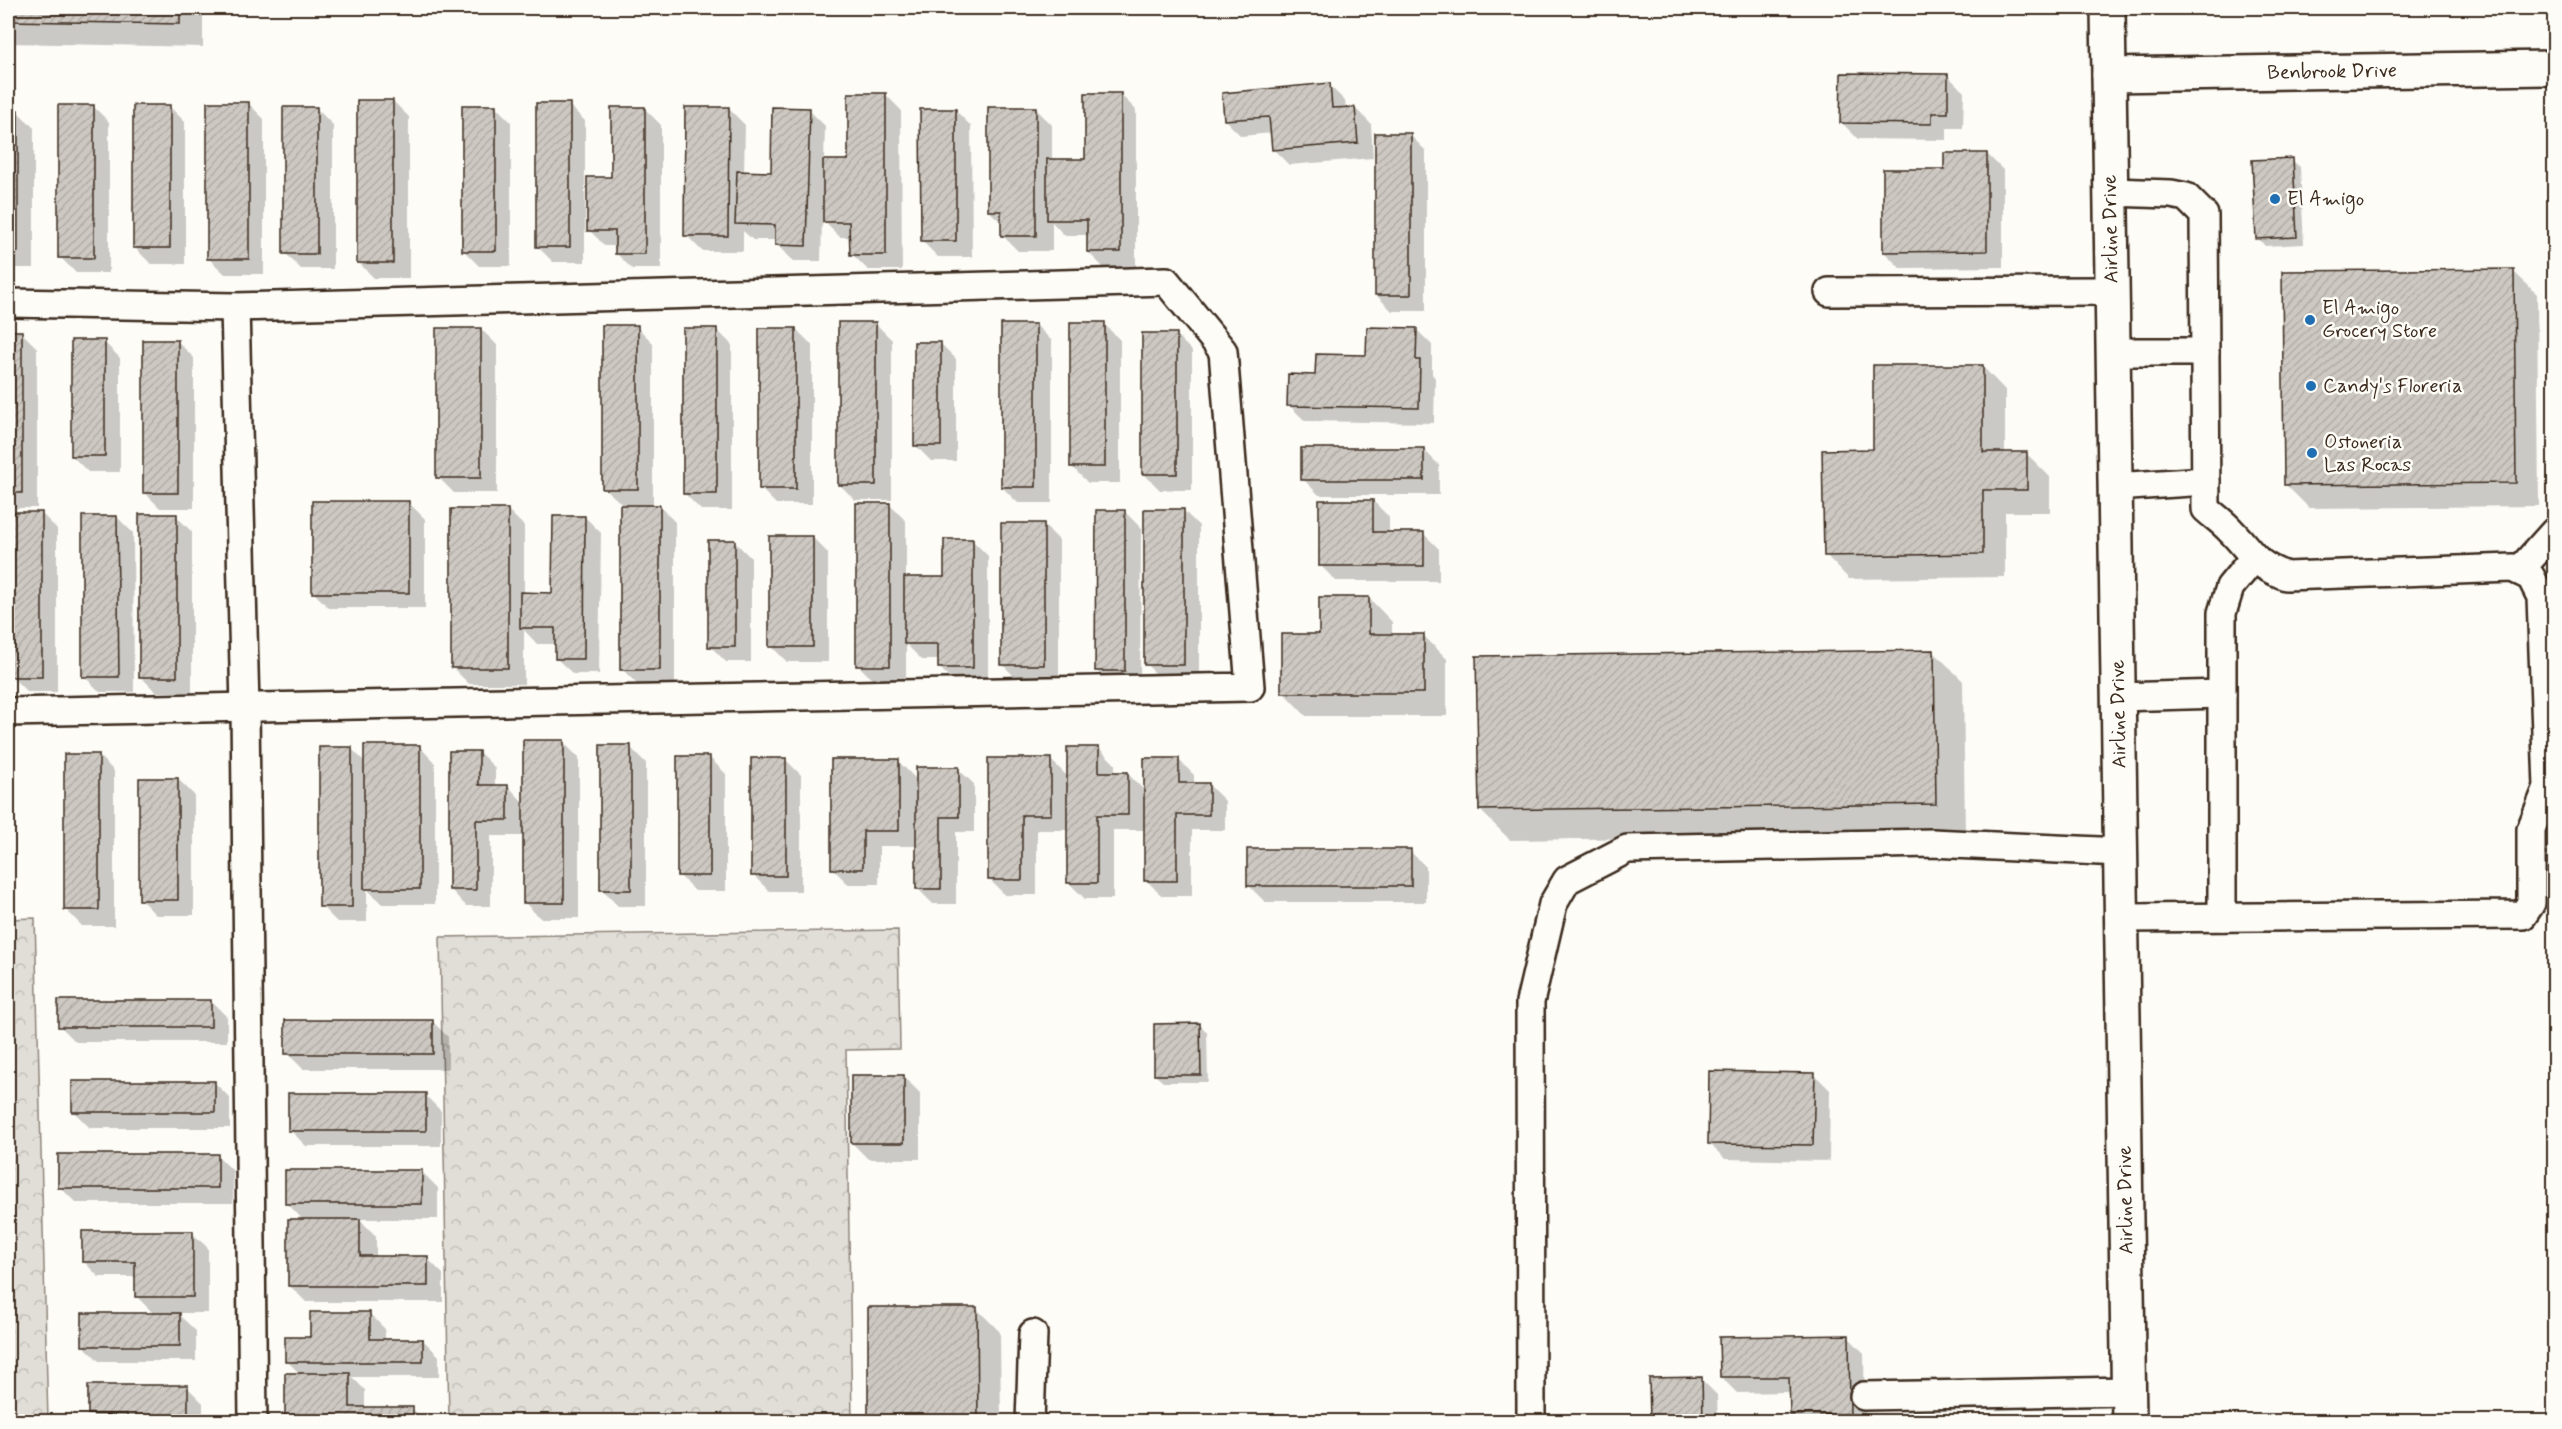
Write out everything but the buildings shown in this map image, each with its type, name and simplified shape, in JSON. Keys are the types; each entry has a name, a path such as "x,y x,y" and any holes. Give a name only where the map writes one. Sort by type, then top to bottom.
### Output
{"main road":[{"name":"Airline Drive","path":"2108,8 2129,1406"},
{"name":"Benbrook Drive","path":"2109,75 2171,76 2554,68"}],"lane":[{"path":"2111,192 2171,194 2186,197 2204,215 2206,509 2232,531 2253,559 2268,570 2286,576 2513,568 2531,578 2541,597 2548,787 2531,829 2531,903 2523,915 2122,918"},
{"path":"8,303 235,307 1166,281 1223,351 1250,687 8,712"},
{"path":"1829,292 2112,291"},
{"path":"235,307 245,708 253,1422"},
{"path":"2113,352 2205,352"},
{"path":"2115,487 2206,481"},
{"path":"2519,571 2554,532"},
{"path":"2222,917 2222,613 2230,587 2253,559"},
{"path":"2118,697 2222,694"},
{"path":"1531,1422 1530,1002 1553,904 1568,880 1627,849 1932,843 2121,852"},
{"path":"1030,1422 1034,1334"},
{"path":"1864,1396 2129,1406"}],"green space":[{"path":"35,918 48,1421 8,1421 8,919"},
{"path":"898,930 900,1049 846,1050 852,1421 449,1421 440,937"}],"place":[{"name":"El Amigo","path":"2275,199"},
{"name":"El Amigo Grocery Store","path":"2310,320"},
{"name":"Candy's Floreria","path":"2311,386"},
{"name":"Ostoneria Las Rocas","path":"2312,453"}]}
